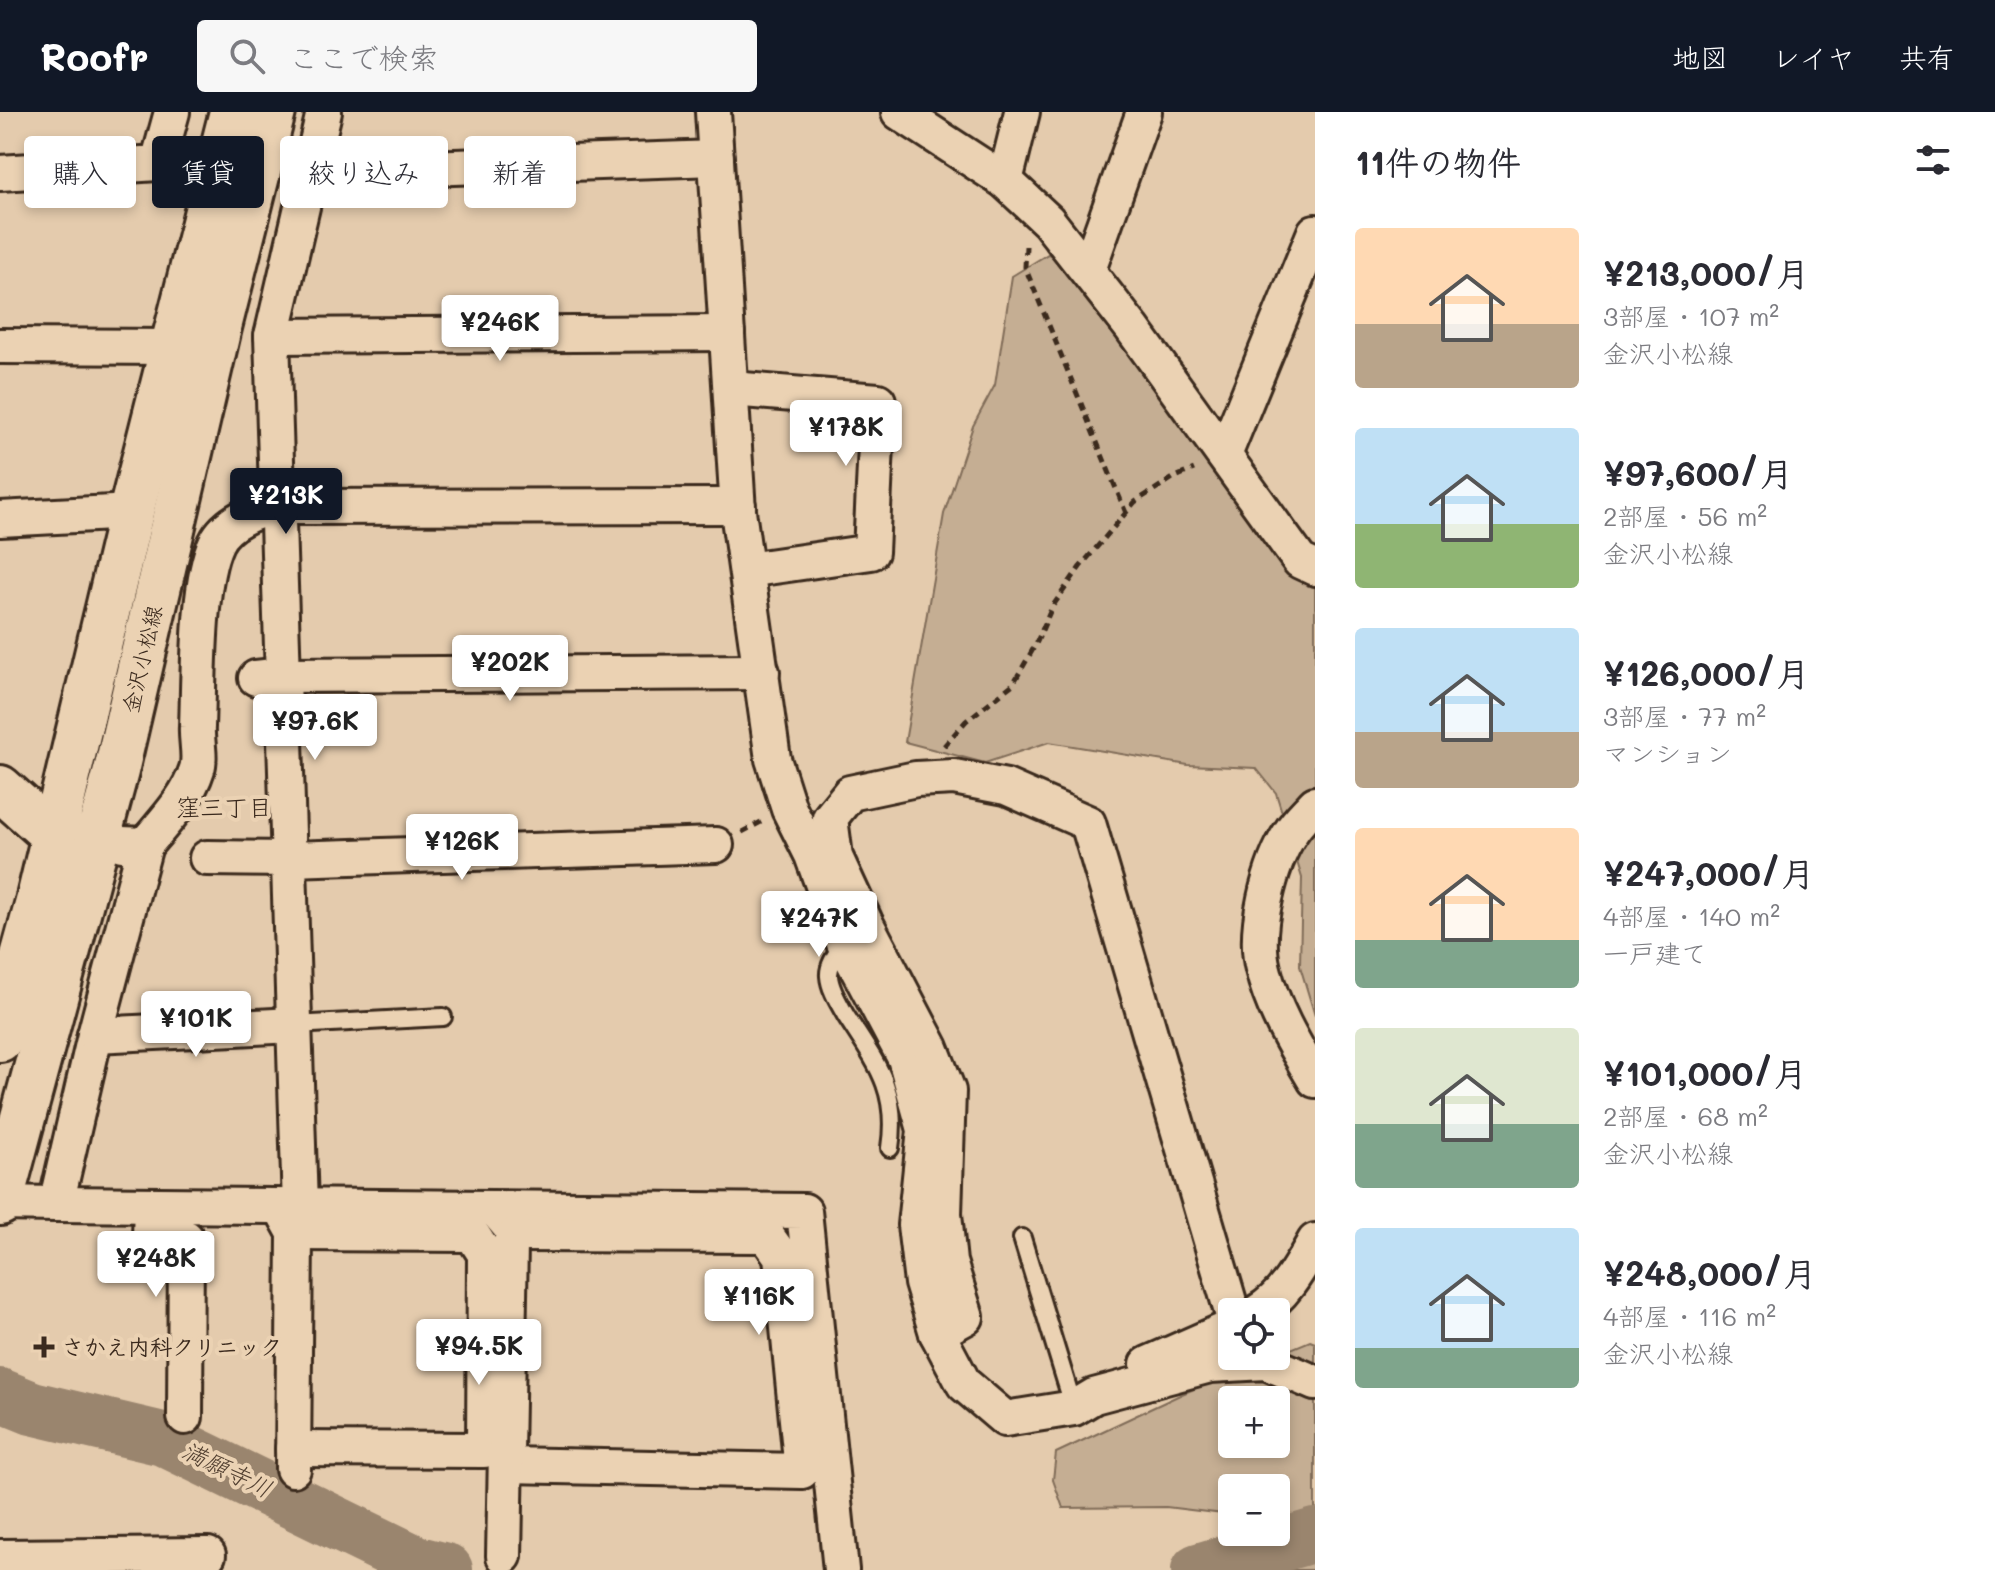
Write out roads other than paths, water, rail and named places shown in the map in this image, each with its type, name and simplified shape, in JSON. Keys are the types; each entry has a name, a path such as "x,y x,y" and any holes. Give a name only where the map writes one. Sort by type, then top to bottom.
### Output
{"main road":[{"name":"金沢小松線","path":"0,1039 232,112"},
{"name":"金沢小松線","path":"0,1203 98,842 273,112"},
{"path":"0,788 53,835 98,842"}],"street":[{"path":"0,173 158,163 172,112"},
{"path":"318,136 324,112"},
{"path":"713,112 738,506 773,759 789,809 812,855 844,943 905,1058 925,1130 915,1225 922,1283 937,1333 964,1384 1005,1419 1074,1408 1094,1396 1210,1365 1266,1362 1315,1383"},
{"path":"899,112 1005,181 1048,221 1088,270 1300,561 1315,568"},
{"path":"1005,181 1022,112"},
{"path":"1088,270 1144,112"},
{"path":"448,167 716,158"},
{"path":"0,1203 151,1205 292,1215 472,1234 485,1254 484,1450 293,1460 292,1215 294,1025 290,859 269,676 277,507 272,336 302,208"},
{"path":"1224,455 1315,232"},
{"path":"272,336 727,333"},
{"path":"0,346 173,347"},
{"path":"731,389 878,401 871,552 747,570"},
{"path":"56,1204 95,1035 145,845 185,795 198,767 197,731 207,572 217,541 232,524 256,511 277,507 738,506"},
{"path":"0,519 131,512"},
{"path":"269,676 762,672"},
{"path":"937,1333 966,1317 949,1262 944,1214 948,1091 931,1048 835,857 830,818 850,793 916,779 954,777 1006,787 1088,823 1228,1298"},
{"path":"1315,804 1290,833 1270,880 1259,925 1262,968 1286,1030 1315,1080"},
{"path":"98,842 145,845"},
{"path":"207,858 290,859 716,845"},
{"path":"95,1035 294,1025"},
{"path":"151,1205 150,1238 186,1238 185,1417"},
{"path":"505,1221 804,1211 841,1570"},
{"path":"292,1215 505,1221 766,1235 781,1256 802,1471 507,1465"},
{"path":"504,1556 510,1245 505,1221"},
{"path":"1277,1298 1315,1241"},
{"path":"1114,1391 1127,1373 1218,1333"},
{"path":"0,1557 208,1555"}],"lane":[{"path":"844,943 831,962 828,976 838,1003 881,1073 894,1122 890,1148"},
{"path":"294,1025 443,1017"},
{"path":"1022,1238 1074,1408"}],"waterway":[{"name":"満願寺川","path":"0,1395 32,1408 163,1439 418,1563 446,1570"},
{"name":"満願寺川","path":"1198,1570 1315,1535"}],"place":[{"name":"さかえ内科クリニック","path":"44,1347"}],"district":[{"name":"窪三丁目","path":"224,808"}]}
